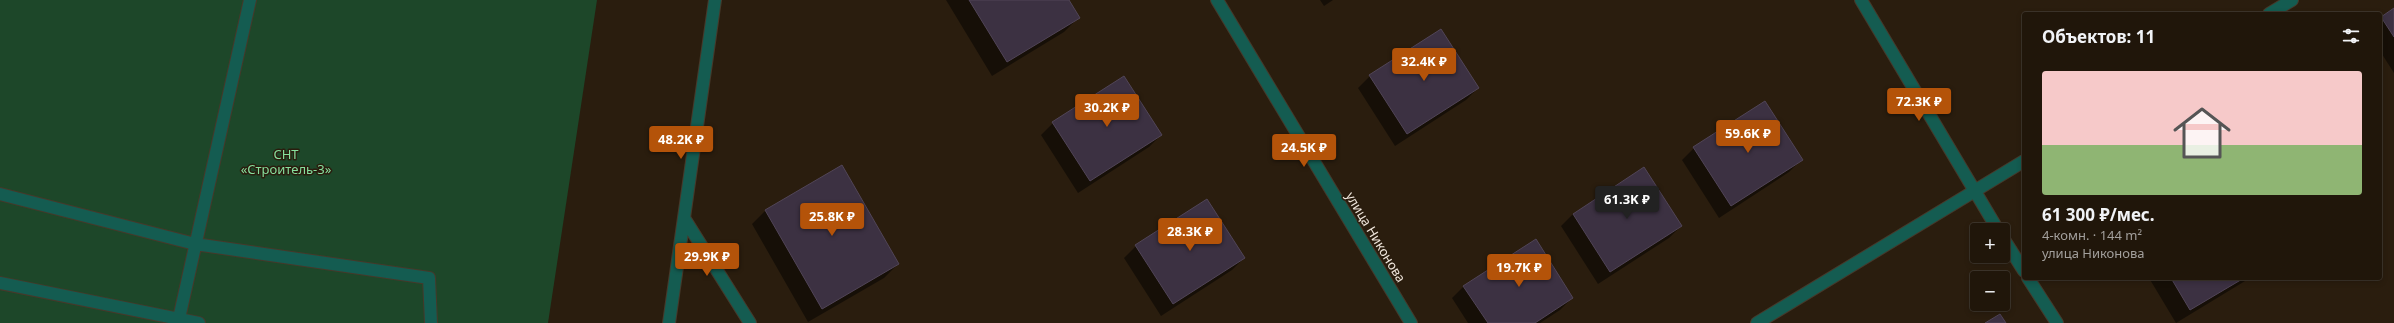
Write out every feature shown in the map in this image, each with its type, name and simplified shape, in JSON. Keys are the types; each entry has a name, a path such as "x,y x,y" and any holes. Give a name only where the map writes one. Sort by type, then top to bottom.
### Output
{"street":[{"path":"178,321 250,0"},
{"path":"669,323 715,0"},
{"name":"улица Никонова","path":"1217,0 1411,323"},
{"path":"1861,0 1994,223"},
{"path":"2272,12 2292,0"},
{"path":"1757,323 2022,162"},
{"path":"0,194 195,244 429,278 431,323"},
{"path":"684,218 750,323"},
{"path":"2010,249 2022,268"},
{"path":"2029,280 2057,323"},
{"path":"0,283 178,321 199,323"}],"green space":[{"name":"СНТ «Строитель-3»","path":"0,0 597,0 548,323 0,323"}],"building":[{"path":"969,0 1069,0 1080,18 1007,62"},
{"path":"2394,8 2394,37 2382,19 2382,16"},
{"path":"1441,29 1479,88 1407,134 1369,75"},
{"path":"1124,76 1162,135 1090,181 1052,122"},
{"path":"1765,101 1803,160 1731,206 1693,147"},
{"path":"842,165 899,264 822,309 765,210"},
{"path":"1644,167 1682,226 1610,272 1573,214"},
{"path":"1207,199 1245,258 1173,304 1135,245"},
{"path":"1536,239 1573,298 1535,323 1488,323 1463,286"},
{"path":"2172,280 2241,280 2190,310"},
{"path":"2000,314 2006,323 1985,323"}]}
